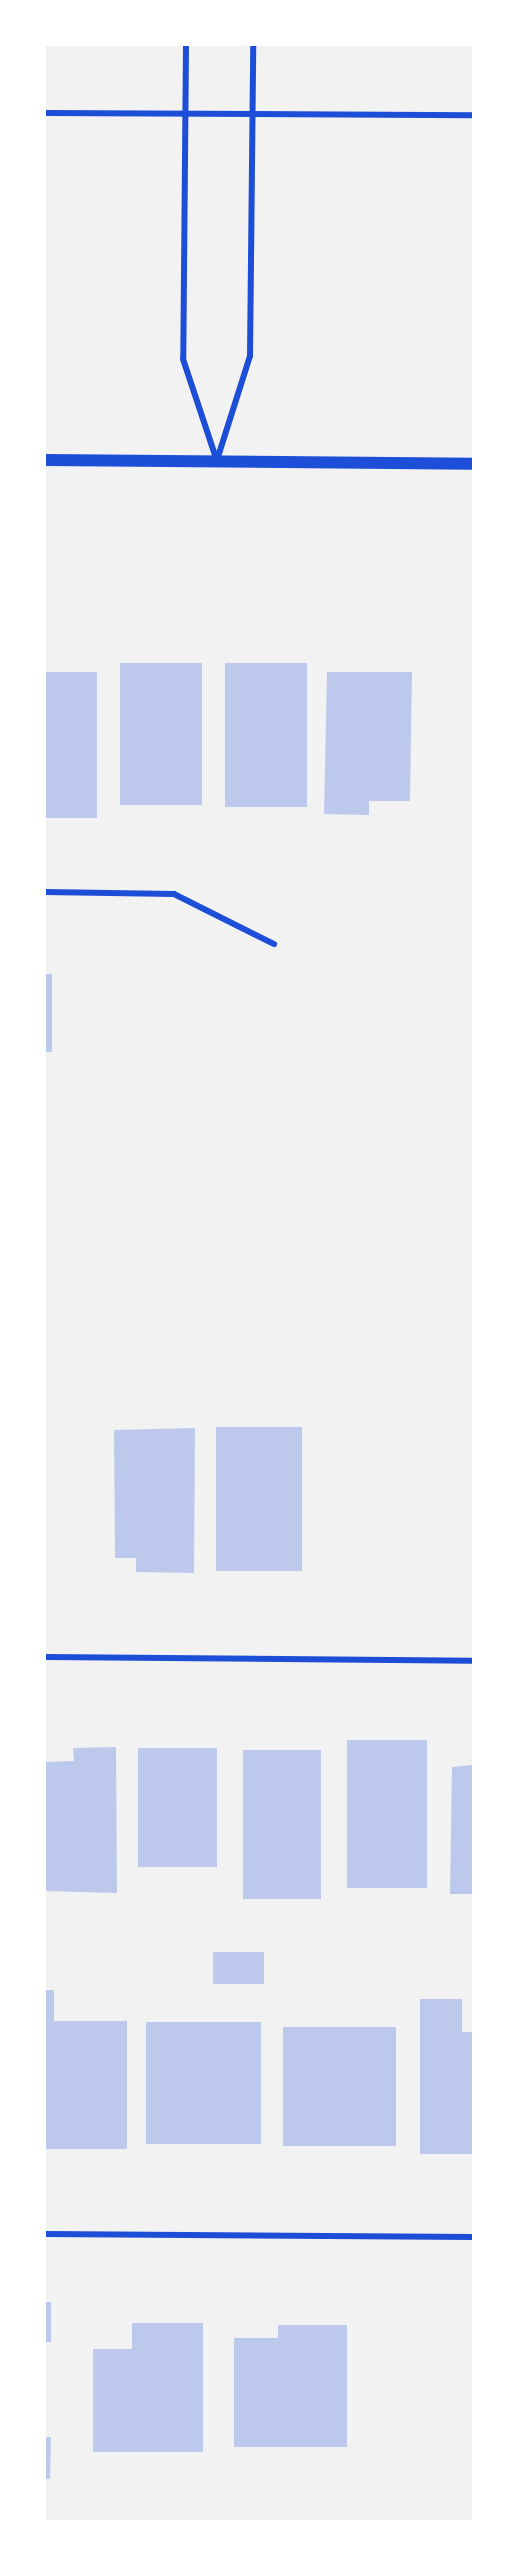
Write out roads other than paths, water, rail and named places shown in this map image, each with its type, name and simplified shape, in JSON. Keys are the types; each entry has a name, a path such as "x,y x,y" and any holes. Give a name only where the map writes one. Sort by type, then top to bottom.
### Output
{"main road":[{"path":"45,460 473,464"}],"street":[{"path":"186,45 183,358 217,461"},
{"path":"217,461 250,356 253,45"},
{"path":"45,113 473,115"},
{"path":"45,892 174,894 274,944"},
{"path":"45,1657 473,1661"},
{"path":"45,2234 473,2237"}]}
